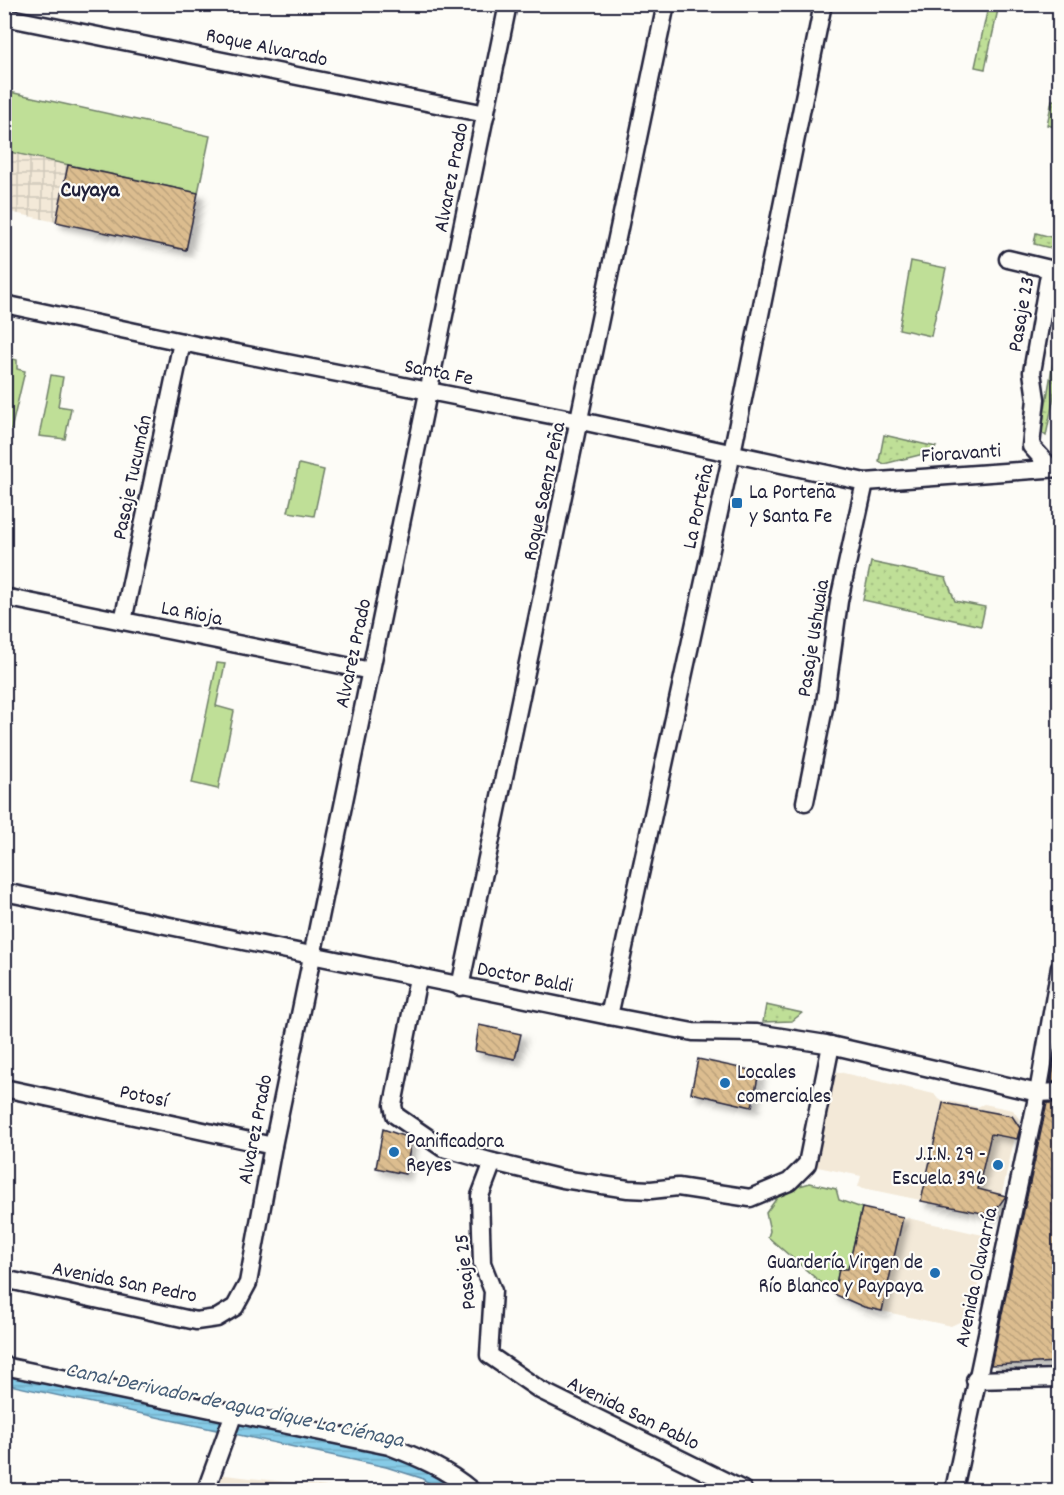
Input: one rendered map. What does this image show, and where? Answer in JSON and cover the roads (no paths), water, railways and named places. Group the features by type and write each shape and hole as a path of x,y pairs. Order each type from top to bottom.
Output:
{"street":[{"name":"Alvarez Prado","path":"235,1307 248,1283 273,1146 430,392 508,4"},
{"name":"Roque Saenz Peña","path":"460,987 581,421 666,4"},
{"name":"La Porteña","path":"609,1016 732,453 823,4"},
{"name":"Roque Alvarado","path":"4,16 486,114"},
{"name":"Pasaje 23","path":"1008,259 1050,269 1032,372 1036,399 1031,446 1055,468"},
{"name":"Santa Fe","path":"4,304 182,342 581,421 866,482"},
{"name":"Pasaje Tucumán","path":"123,621 182,342"},
{"name":"Fioravanti","path":"866,482 1055,468"},
{"name":"Pasaje Ushuaia","path":"805,802 825,703 839,601 866,482"},
{"name":"La Rioja","path":"4,597 371,671"},
{"name":"Doctor Baldi","path":"4,892 460,987 693,1032 756,1033 831,1045 1038,1093 1059,1092"},
{"name":"Avenida Olavarría","path":"954,1491 975,1380 1038,1093 1059,967"},
{"path":"418,978 393,1105 395,1115 443,1148 563,1179 628,1189 651,1190 678,1187 750,1198 789,1182 807,1164 831,1045"},
{"name":"Potosí","path":"4,1088 273,1146"},
{"name":"Pasaje 25","path":"493,1162 480,1196 482,1263 493,1291 489,1355 506,1369"},
{"name":"Avenida San Pedro","path":"4,1279 196,1321 218,1318 235,1307"},
{"path":"4,1366 389,1446 428,1461 453,1475 471,1491"},
{"name":"Avenida San Pablo","path":"506,1369 540,1390 743,1491"},
{"path":"975,1380 1059,1378"},
{"path":"206,1491 234,1414"}],"water":[{"path":"4,1369 390,1452 465,1490 440,1490 421,1478 386,1467 5,1384"}],"place":[{"name":"La Porteña y Santa Fe","path":"737,503"},
{"name":"Locales comerciales","path":"725,1083"},
{"name":"Panificadora Reyes","path":"394,1152"},
{"name":"J.I.N. 29 - Escuela 396","path":"998,1165"},
{"name":"Guardería Virgen de Río Blanco y Paypaya","path":"935,1273"}],"district":[{"name":"Cuyaya","path":"90,188"}],"water label":[{"name":"Canal Derivador de agua dique La Ciénaga","path":"235,1403"}]}
